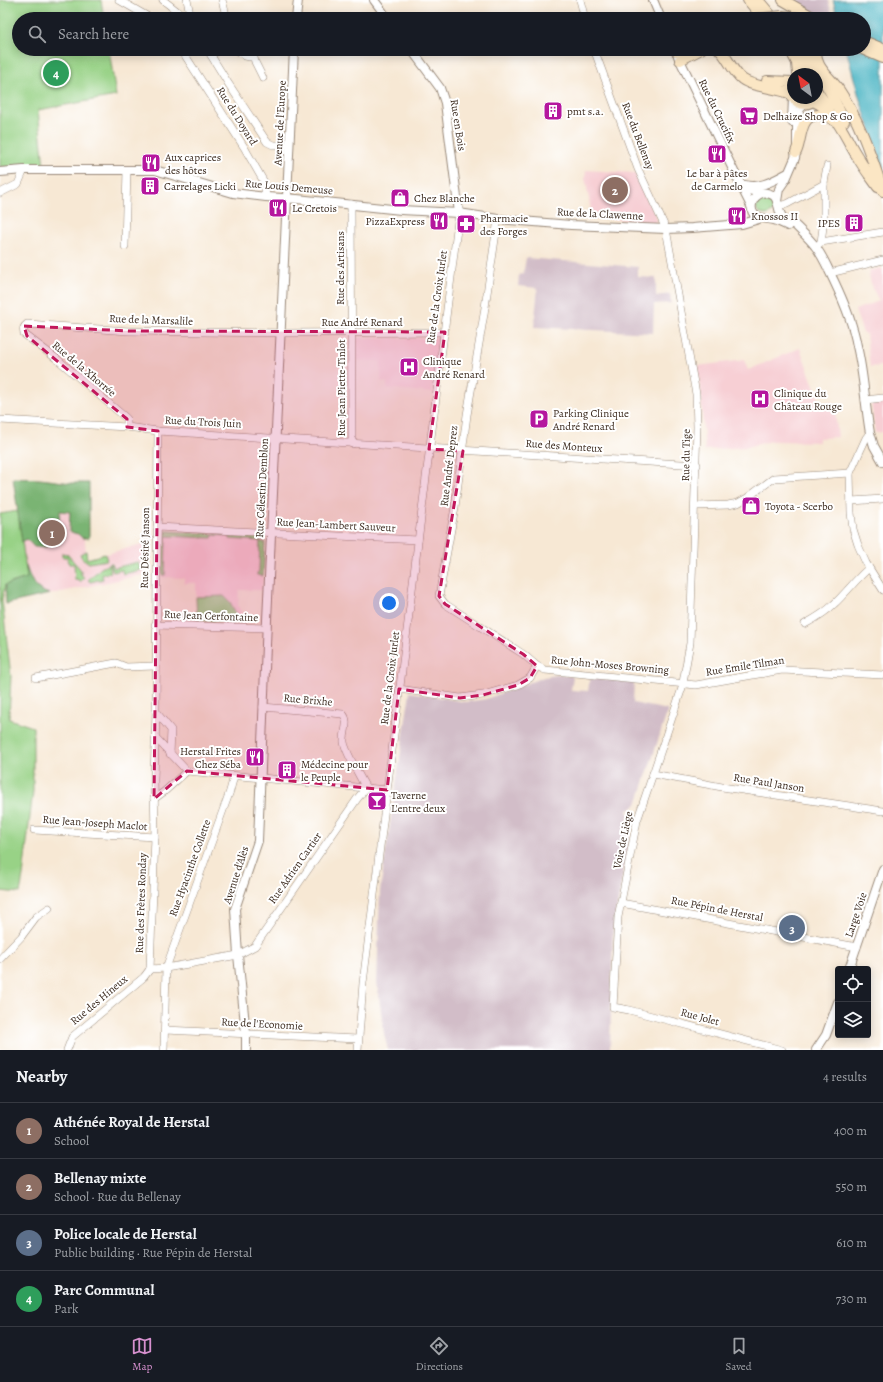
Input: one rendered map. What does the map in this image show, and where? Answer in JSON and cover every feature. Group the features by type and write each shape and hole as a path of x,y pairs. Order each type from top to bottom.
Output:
{"main road":[{"path":"748,0 758,12"},
{"path":"758,0 768,12"},
{"path":"783,0 804,12"},
{"path":"871,44 883,49"},
{"path":"871,53 883,58"},
{"path":"725,56 731,68 747,82 787,93"},
{"path":"794,56 797,68"},
{"path":"801,56 805,68"},
{"path":"805,56 828,89 856,155 883,195"},
{"path":"816,56 818,64 839,90 858,122 883,191"},
{"path":"736,73 755,80 787,83"},
{"path":"823,100 832,107 883,191"},
{"path":"796,152 799,148 802,128 809,118 817,115 826,116 841,122"}],"street":[{"path":"119,0 140,12"},
{"path":"163,0 179,12"},
{"path":"187,0 188,12"},
{"path":"222,0 225,12"},
{"path":"297,12 298,0"},
{"path":"374,0 383,12"},
{"path":"580,0 583,12"},
{"path":"653,0 659,12"},
{"name":"Rue du Doyard","path":"186,56 244,147 264,182 266,197"},
{"path":"212,56 267,142 273,145 289,145"},
{"path":"255,56 263,78"},
{"name":"Avenue de l'Europe","path":"288,199 294,56"},
{"name":"Rue en Bois","path":"416,56 440,88 445,103 458,213"},
{"name":"Rue du Bellenay","path":"597,56 638,169 666,229"},
{"name":"Rue du Crucifix","path":"680,56 751,207"},
{"path":"793,104 792,120 796,134"},
{"path":"768,219 775,214 778,205 779,189 794,163 798,112 806,104"},
{"path":"818,244 824,220 824,184 828,166"},
{"path":"0,193 18,184 24,170"},
{"name":"Rue Louis Demeuse","path":"0,172 24,170 155,170 233,192 266,197 401,210 458,213"},
{"path":"125,246 127,170"},
{"path":"739,182 745,185 756,186 770,182 789,172"},
{"path":"740,224 747,217 754,198 772,188 789,172"},
{"path":"739,182 749,191 771,194 784,218 802,233"},
{"path":"778,205 787,204 824,184"},
{"name":"Rue Célestin Demblon","path":"260,778 280,333 288,199"},
{"name":"Rue des Artisans","path":"351,204 352,333"},
{"path":"751,207 754,214 759,219 768,219 781,222 802,233 818,244 854,332 859,353 870,434 874,446 883,462"},
{"name":"Rue de la Clawenne","path":"458,213 578,225 666,229 740,224 759,219"},
{"name":"Rue de la Croix Jurlet","path":"358,1050 363,983 442,342 444,340 445,332 458,213"},
{"name":"Rue André Deprez","path":"498,218 489,283 467,415 455,507 439,596 445,604 523,654 537,666"},
{"name":"Rue du Tige","path":"666,229 696,394 697,465 690,643 683,684"},
{"path":"818,244 883,232"},
{"path":"830,273 883,260"},
{"name":"Rue de la Marsalile","path":"23,328 27,324 129,331 280,333"},
{"name":"Rue de la Xhorrée","path":"23,328 24,334 57,359 126,418 127,428"},
{"name":"Rue André Renard","path":"280,333 445,332"},
{"name":"Rue Jean Piette-Tinlot","path":"352,333 352,444"},
{"path":"865,400 883,398"},
{"name":"Rue du Trois Juin","path":"0,420 429,449"},
{"name":"Rue Désiré Janson","path":"154,799 158,431"},
{"path":"870,434 866,438 850,473 851,513 853,529 858,545 869,568 883,590"},
{"name":"Rue des Monteux","path":"429,449 501,452 697,465"},
{"path":"696,506 728,505 738,503 774,478 850,473"},
{"path":"851,501 883,499"},
{"name":"Rue Jean-Lambert Sauveur","path":"157,528 271,532 418,540"},
{"path":"806,624 820,616 834,604 869,568"},
{"name":"Rue Jean Cerfontaine","path":"155,625 266,628"},
{"path":"36,678 116,663 126,667 156,666"},
{"path":"399,689 460,698 484,695 518,685 530,678 537,666"},
{"name":"Rue John-Moses Browning","path":"537,666 545,670 683,684"},
{"name":"Rue Emile Tilman","path":"683,684 707,684 773,671 788,670 883,675"},
{"name":"Voie de Liège","path":"613,1007 617,930 637,821 683,684"},
{"name":"Rue Brixhe","path":"263,707 343,714 346,723 344,743 366,788"},
{"path":"156,712 171,730 170,754"},
{"path":"155,737 187,771 387,790"},
{"path":"154,799 187,771"},
{"name":"Rue Paul Janson","path":"652,774 722,787 883,811"},
{"name":"Rue Hyacinthe Collette","path":"164,1050 166,968 230,791 234,776"},
{"name":"Avenue d'Alès","path":"246,1050 246,1034 235,909 258,841 260,778"},
{"name":"Rue Adrien Cartier","path":"238,956 255,946 352,805 366,788"},
{"name":"Rue des Frères Ronday","path":"150,969 155,837 154,799"},
{"name":"Rue Jean-Joseph Maclot","path":"34,830 155,837"},
{"name":"Large Voie","path":"850,966 883,870"},
{"name":"Rue Pépin de Herstal","path":"621,903 856,947"},
{"path":"0,959 21,937 36,917 49,908"},
{"path":"150,969 166,968 238,956"},
{"name":"Rue des Hineux","path":"67,1050 72,1037 144,977 150,969"},
{"name":"Rue Jolet","path":"613,1007 782,1050"},
{"path":"823,1050 826,1035 835,1010"},
{"name":"Rue de l'Economie","path":"165,1030 358,1039"},
{"path":"816,1050 826,1035"}],"highlighted area":[{"path":"24,326 129,331 445,332 429,449 463,451 439,596 445,604 523,654 537,666 530,678 518,685 483,695 460,698 399,689 387,790 187,771 154,799 158,431 127,427 127,419 27,336"}],"shaded area":[{"path":"793,0 828,0 831,12 813,12"},
{"path":"586,170 635,173 657,219 657,222 650,225 631,221 592,217 585,180"},
{"path":"526,258 638,267 638,277 656,278 656,296 670,294 671,303 654,304 653,333 534,327 538,288 518,286 519,274 523,275"},
{"path":"881,268 883,271 883,366 870,367 866,334 863,333 855,310 879,301 872,287 868,271"},
{"name":"Clinique André Renard","path":"356,338 439,338 433,393 387,388 387,382 381,382 381,361 356,360"},
{"name":"Clinique du Château Rouge","path":"800,348 820,402 834,402 838,437 819,438 819,442 772,441 746,447 705,450 697,366 744,360 748,370"},
{"path":"883,401 883,432 875,433 871,402"},
{"path":"13,478 89,483 83,524 87,559 151,542 151,573 6,604 5,585 27,578"},
{"path":"166,531 261,536 265,540 262,590 239,590 238,605 243,617 245,617 245,622 197,621 196,583 184,583 184,578 162,577 162,535"},
{"path":"557,675 573,676 571,690 588,691 590,678 634,681 633,703 668,710 637,804 628,810 629,816 627,824 629,825 630,834 613,930 610,1050 388,1050 384,1034 377,982 380,891 410,692 465,702 486,699 544,677"}],"green space":[{"path":"0,0 101,0 103,12 12,12 12,56 110,56 116,96 38,110 44,166 0,167"},
{"path":"761,197 769,197 774,202 772,213 769,215 761,215 756,210 756,202"},
{"path":"13,478 89,483 89,538 82,538 78,534 69,531 70,512 60,511 58,530 47,529 46,547 34,547 27,539 22,542"},
{"path":"18,511 27,578 5,585 2,600 11,676 9,719 33,727 33,791 20,893 0,891 0,514"},
{"path":"166,531 259,536 259,540 261,540 261,542 265,542 263,576 257,575 259,572 260,541 230,539 230,536 213,535 212,538 166,536 165,575 162,575 162,535"},
{"path":"86,551 87,559 105,554 107,560 89,563 82,558 80,554"},
{"path":"62,553 67,554 81,570 81,574 84,578 80,582 78,579 75,580 74,564 69,564 67,557 62,557"},
{"path":"138,562 140,568 145,567 145,569 123,574 122,570 113,572 110,563 112,563 114,568"},
{"path":"109,564 111,572 102,575 103,579 90,582 88,580 101,568"},
{"path":"26,566 34,584 40,590 50,594 6,604 5,585 27,578"},
{"path":"224,596 230,602 240,622 197,621 196,597"}],"water":[{"path":"833,0 883,0 883,168 859,97 848,56 871,56 871,12 836,12"}],"place":[{"name":"Parc Communal","path":"56,73"},
{"name":"pmt s.a.","path":"553,111"},
{"name":"Delhaize Shop & Go","path":"749,116"},
{"name":"Le bar à pâtes de Carmelo","path":"717,154"},
{"name":"Aux caprices des hôtes","path":"151,163"},
{"name":"Carrelages Licki","path":"150,186"},
{"name":"Bellenay mixte","path":"615,190"},
{"name":"Chez Blanche","path":"400,198"},
{"name":"Le Cretois","path":"278,208"},
{"name":"Knossos II","path":"737,216"},
{"name":"PizzaExpress","path":"439,221"},
{"name":"IPES","path":"854,223"},
{"name":"Pharmacie des Forges","path":"466,224"},
{"name":"Clinique André Renard","path":"409,367"},
{"name":"Clinique du Château Rouge","path":"760,399"},
{"name":"Parking Clinique André Renard","path":"539,419"},
{"name":"Toyota - Scerbo","path":"751,506"},
{"name":"Athénée Royal de Herstal","path":"52,533"},
{"name":"Herstal Frites Chez Séba","path":"255,757"},
{"name":"Médecine pour le Peuple","path":"287,770"},
{"name":"Taverne L'entre deux","path":"377,801"},
{"name":"Police locale de Herstal","path":"792,928"}]}
